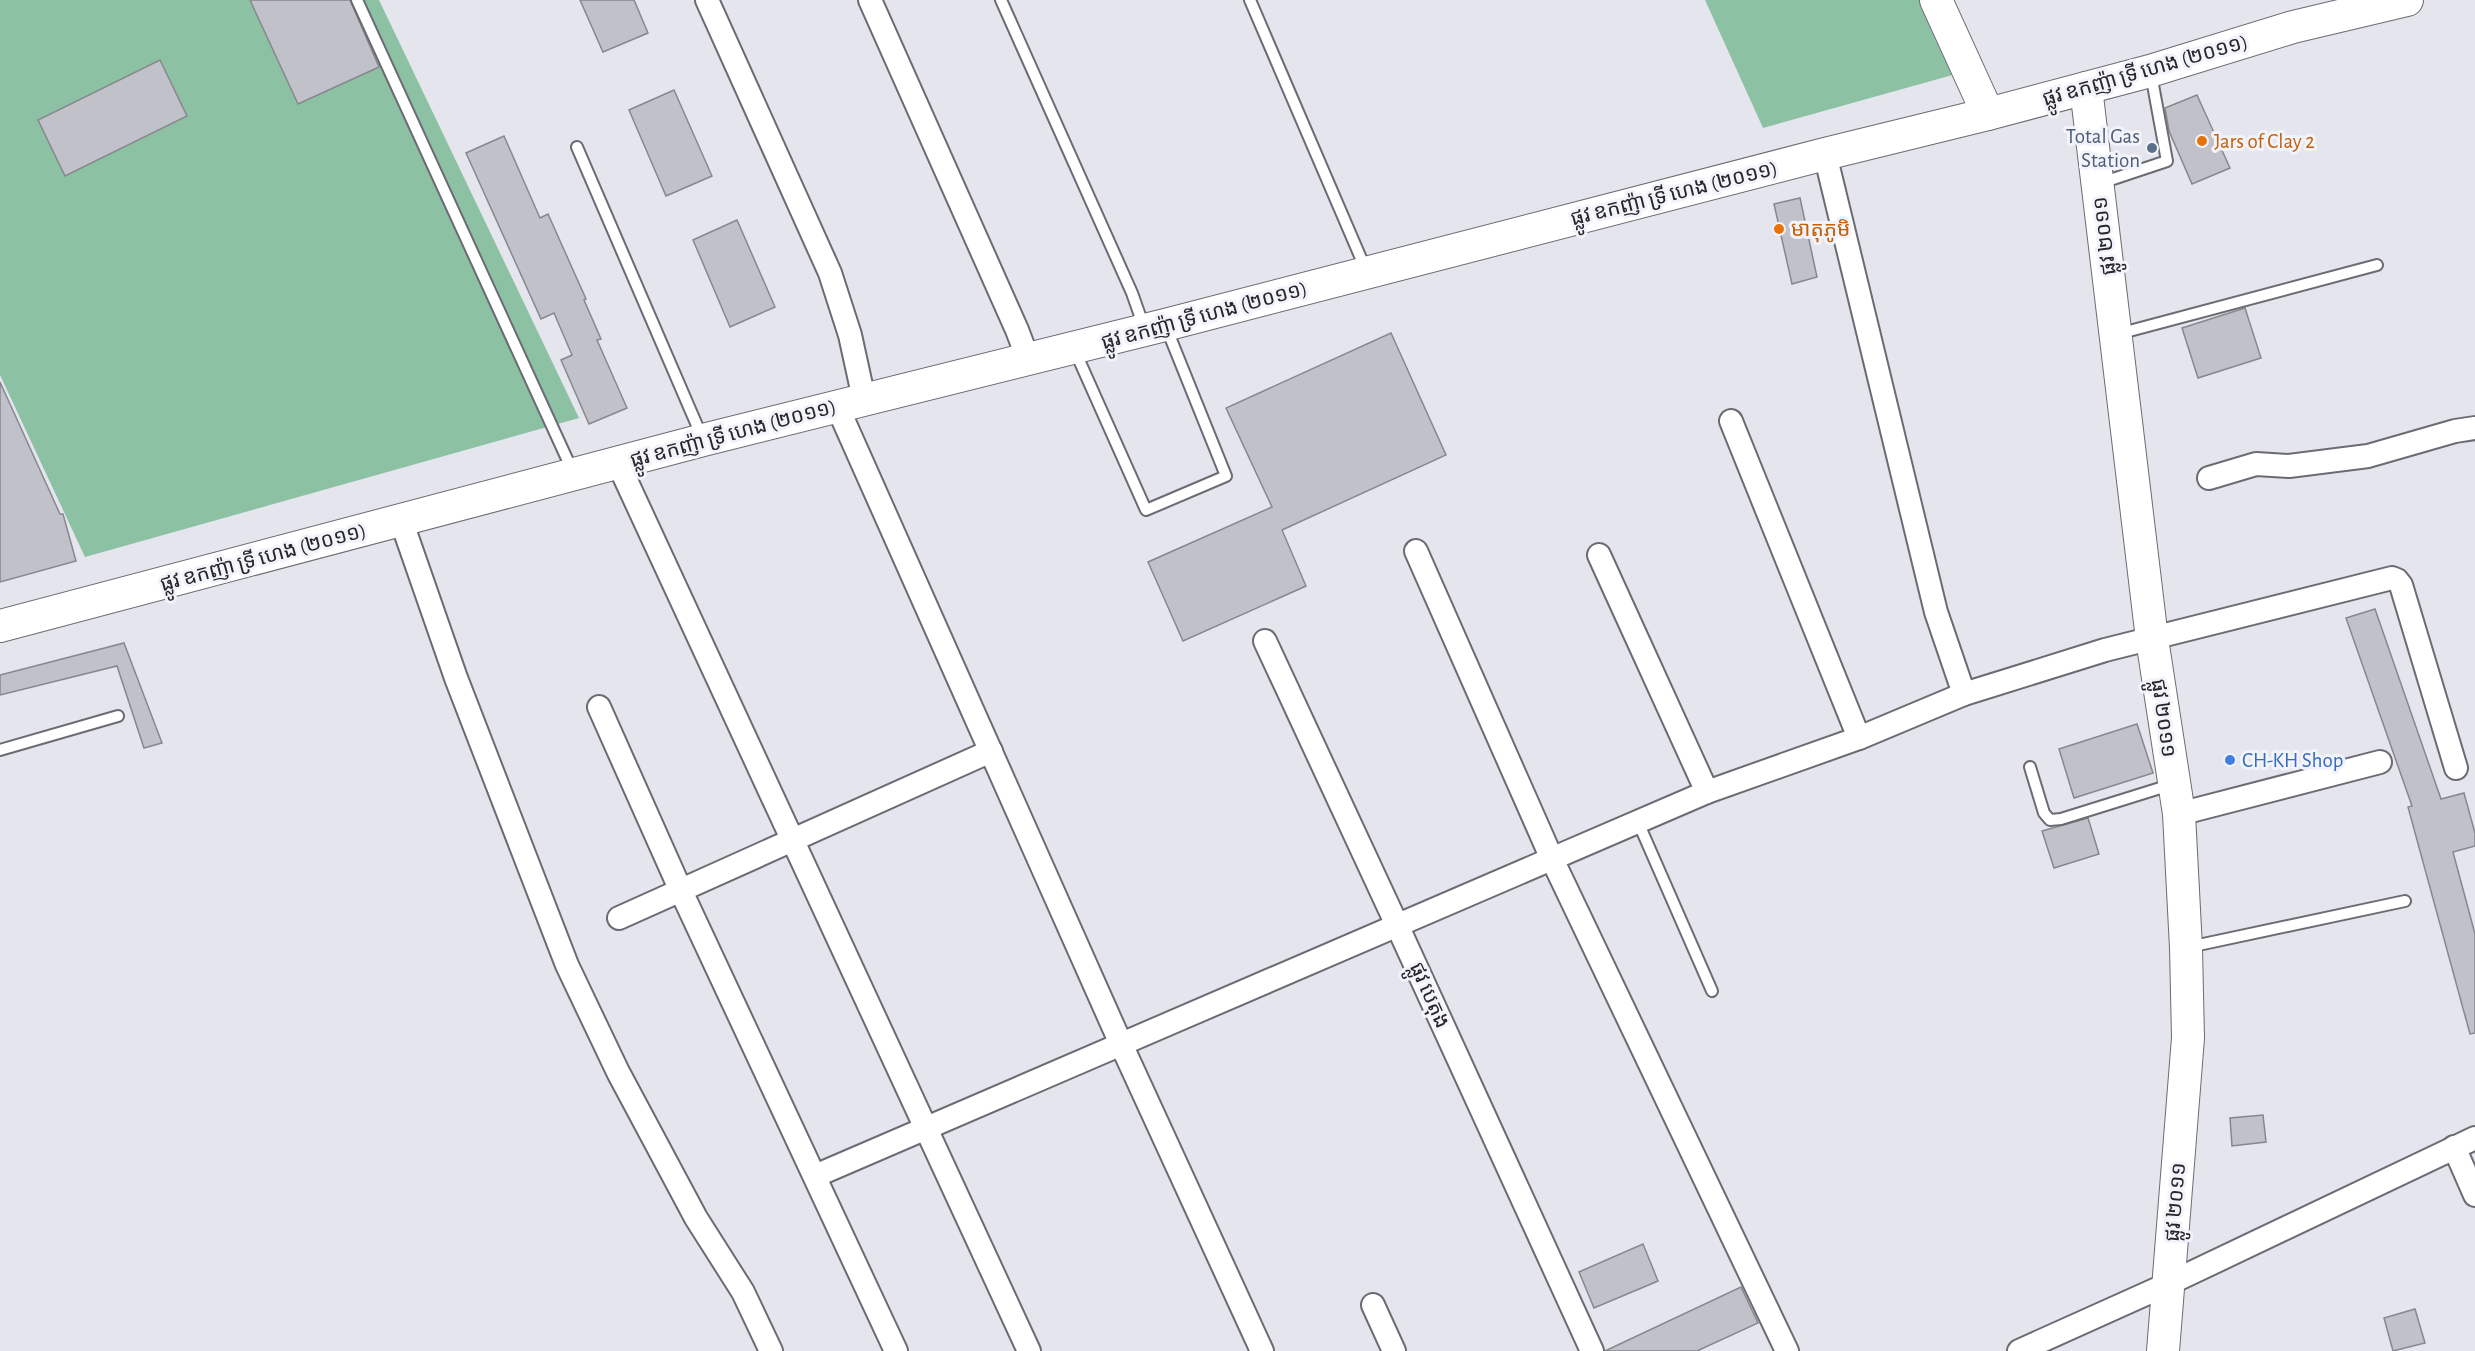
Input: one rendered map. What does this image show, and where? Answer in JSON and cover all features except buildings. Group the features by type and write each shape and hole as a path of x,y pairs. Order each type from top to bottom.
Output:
{"main road":[{"path":"1936,0 1988,114"},
{"name":"ផ្លូវ ឧកញ៉ា ទ្រី ហេង (២០១១)","path":"0,626 703,440 1155,328 1825,154 1988,114 2151,71 2293,27 2407,0"},
{"name":"ផ្លូវ ២០១១","path":"2086,88 2152,639 2179,814 2188,1038 2163,1351"}],"street":[{"path":"707,0 831,273 850,336 851,403 991,751 1121,1044 1262,1351"},
{"path":"870,0 1028,359"},
{"path":"1825,154 1936,612 1964,694"},
{"path":"1731,421 1859,738"},
{"path":"2209,478 2256,464 2289,466 2368,456 2455,431 2475,428"},
{"path":"618,463 1029,1351"},
{"path":"401,520 456,678 567,965 618,1072 696,1218 743,1292 771,1351"},
{"path":"1416,551 1552,859 1787,1351"},
{"path":"1599,555 1707,792"},
{"path":"815,1176 1707,792 1859,738 1964,694 2105,650 2395,579 2401,585 2456,768"},
{"name":"ផ្លូវ បេតុង","path":"1265,641 1592,1351"},
{"path":"599,707 681,891 896,1351"},
{"path":"618,918 991,751"},
{"path":"2179,814 2380,762"},
{"path":"2019,1351 2168,1284 2475,1138"},
{"path":"2454,1147 2475,1195"},
{"path":"1373,1305 1394,1351"}],"lane":[{"path":"357,0 574,475"},
{"path":"1001,0 1132,293 1181,365 1226,476 1146,510 1098,399 1073,348"},
{"path":"1250,0 1367,272"},
{"path":"2097,184 2167,161 2151,71"},
{"path":"577,147 703,440"},
{"path":"2115,335 2377,265"},
{"path":"0,750 118,716"},
{"path":"2030,767 2044,813 2050,820 2061,819 2173,784"},
{"path":"1638,822 1712,991"},
{"path":"2186,948 2405,901"}],"green space":[{"path":"0,0 379,0 579,418 85,557 0,375"},
{"path":"1705,0 1922,0 1956,74 1763,128"}],"place":[{"name":"Jars of Clay 2","path":"2202,141"},
{"name":"Total Gas Station","path":"2152,148"},
{"name":"មាតុភូមិ","path":"1779,229"},
{"name":"CH-KH Shop","path":"2230,760"}]}
